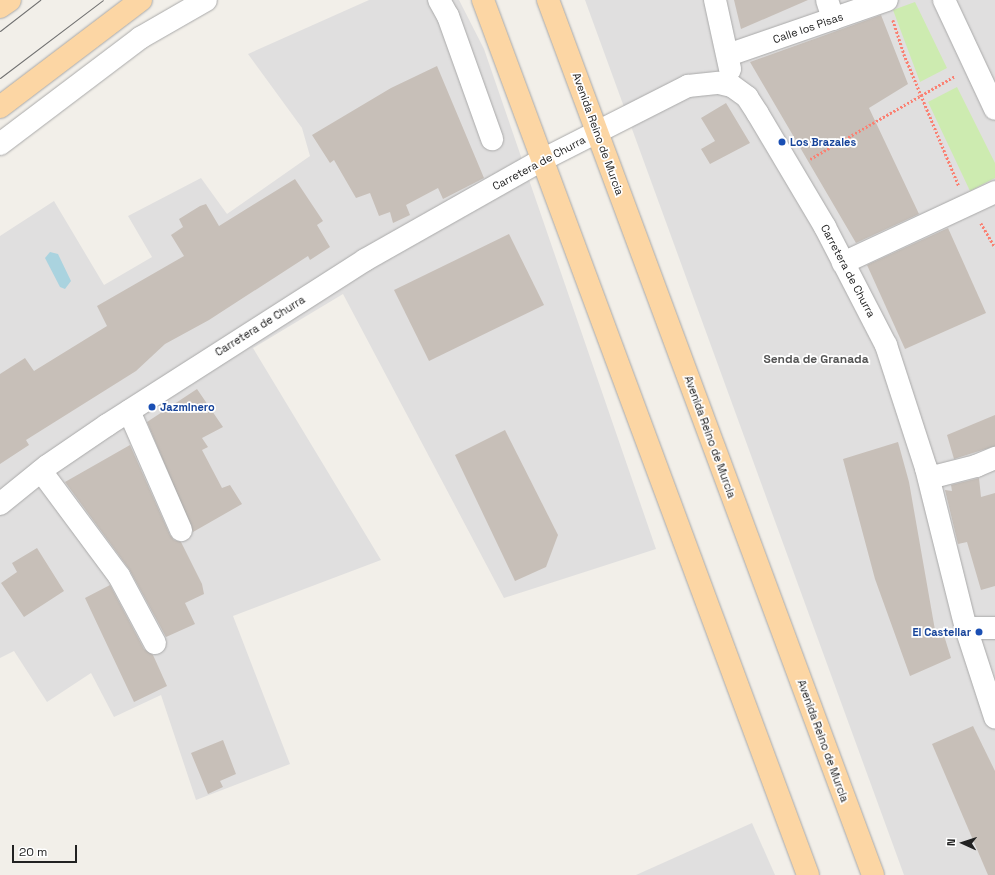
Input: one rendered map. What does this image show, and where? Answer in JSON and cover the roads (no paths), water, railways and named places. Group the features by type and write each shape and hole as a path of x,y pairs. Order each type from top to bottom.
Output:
{"main road":[{"path":"0,7 10,0"},
{"path":"0,107 141,0"},
{"path":"483,0 808,875"},
{"name":"Avenida Reino de Murcia","path":"548,0 873,875"}],"street":[{"path":"0,144 140,38 206,0"},
{"path":"439,0 448,16 492,139"},
{"path":"715,0 728,55 732,86"},
{"name":"Calle los Pisas","path":"728,55 830,9 887,0"},
{"path":"944,0 995,109"},
{"name":"Carretera de Churra","path":"0,504 41,471 129,411 365,260 542,160 688,86 719,83 732,86 746,97 792,169 886,345 929,478 966,628 995,717"},
{"path":"843,263 995,192"},
{"path":"129,411 181,530"},
{"path":"929,478 976,466 995,458"},
{"path":"41,471 119,576 155,644"},
{"path":"966,628 995,628"}],"water":[{"path":"50,252 58,254 71,281 65,289 60,287 45,258"}],"tram line":[{"path":"0,31 40,0"},
{"path":"0,78 103,0"}],"place":[{"name":"Los Brazales","path":"782,142"},
{"name":"Jazminero","path":"152,407"},
{"name":"El Castellar","path":"979,632"}],"district":[{"name":"Senda de Granada","path":"816,360"}]}
